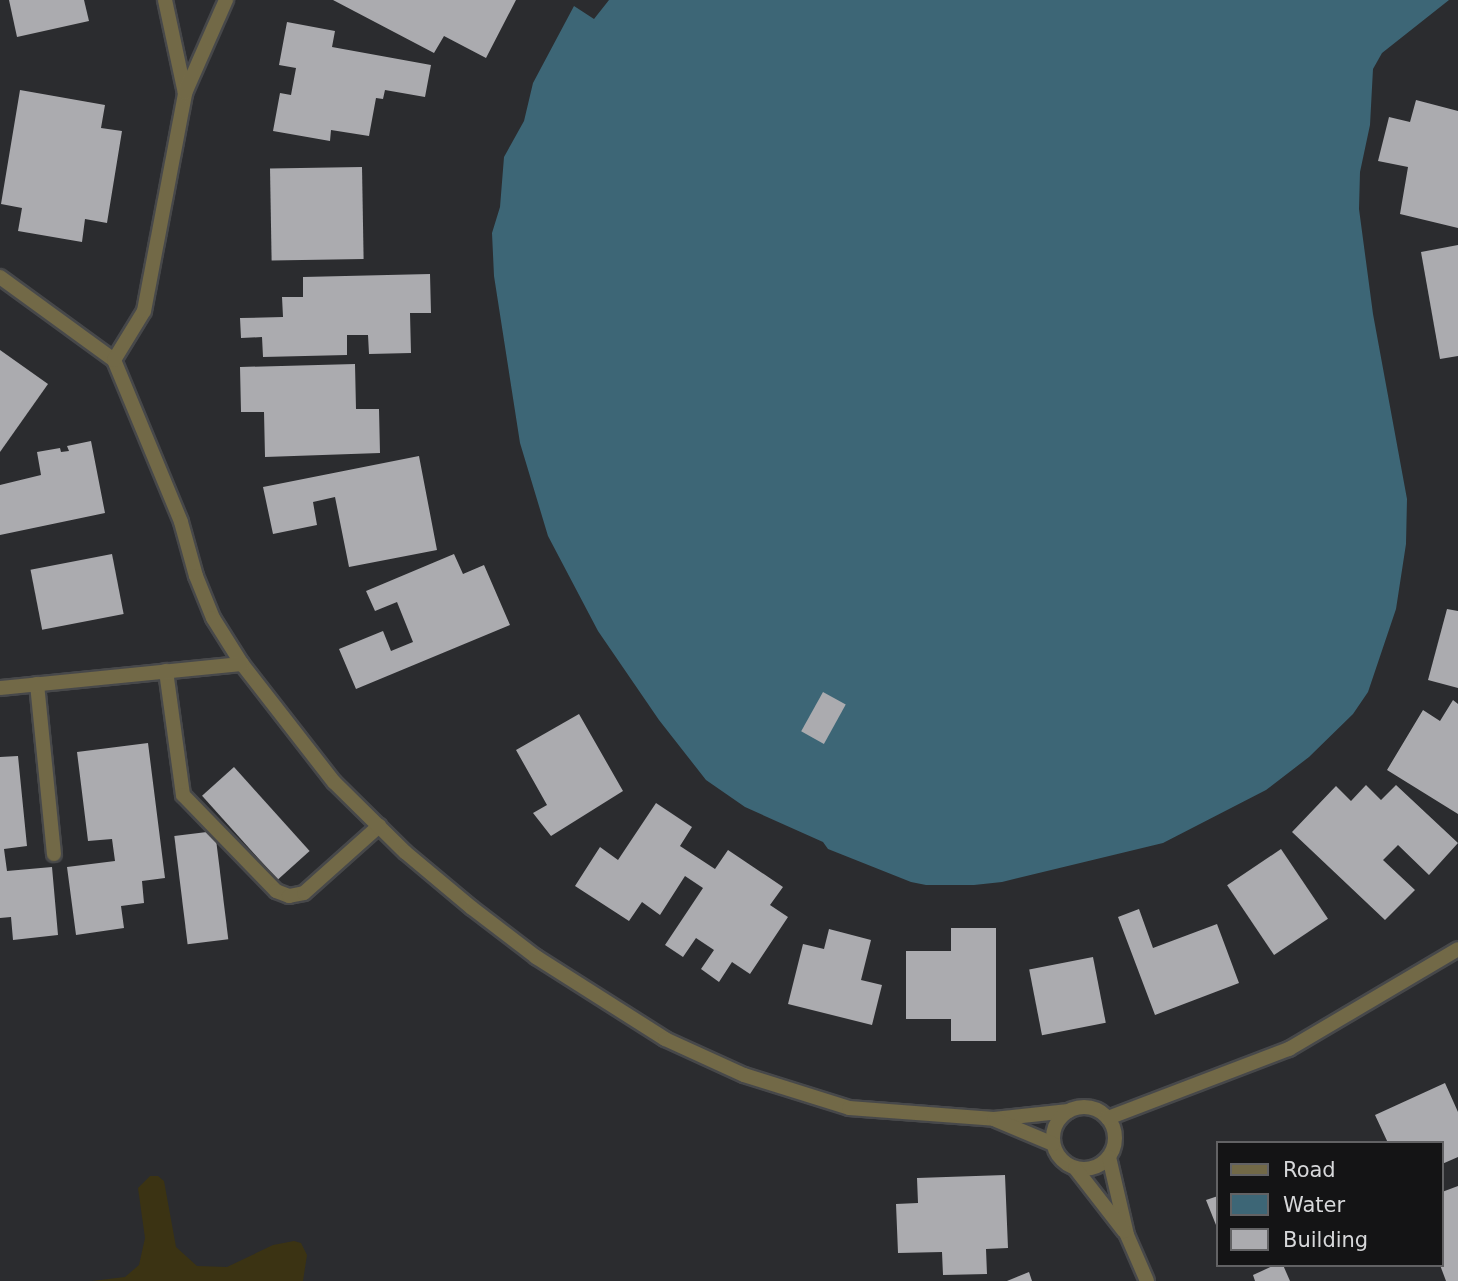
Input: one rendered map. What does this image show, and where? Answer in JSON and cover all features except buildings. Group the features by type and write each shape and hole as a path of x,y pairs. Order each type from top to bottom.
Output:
{"street":[{"path":"165,0 185,93"},
{"path":"114,360 144,311 185,93 226,0"},
{"path":"0,277 114,360 181,522 196,576 213,618 242,664 334,782 452,892 536,957 666,1039 744,1075 849,1108 994,1119 1090,1107 1108,1118 1116,1137 1110,1157 1127,1235 1147,1281"},
{"path":"0,688 242,664"},
{"path":"166,671 183,795 276,891 289,896 304,893 379,826"},
{"path":"37,684 54,854"},
{"path":"1108,1118 1289,1049 1458,949"},
{"path":"1069,1111 1055,1125 1053,1144 1061,1159 1075,1168 1127,1235"},
{"path":"994,1119 1053,1144"},
{"path":"1075,1168 1094,1167 1110,1157"}],"sand":[{"path":"150,1176 158,1176 164,1181 176,1247 197,1266 227,1267 273,1245 294,1241 301,1243 307,1255 303,1281 92,1281 125,1277 139,1265 145,1238 138,1188"}],"water":[{"path":"609,0 1449,0 1382,53 1373,69 1370,125 1360,172 1359,209 1373,314 1407,499 1406,544 1396,609 1368,692 1353,714 1309,757 1266,790 1163,843 1002,882 974,885 926,885 911,882 828,849 823,842 745,807 706,780 659,720 598,631 548,536 520,443 494,276 492,233 500,207 504,157 524,121 533,83 574,6 594,19"}]}
